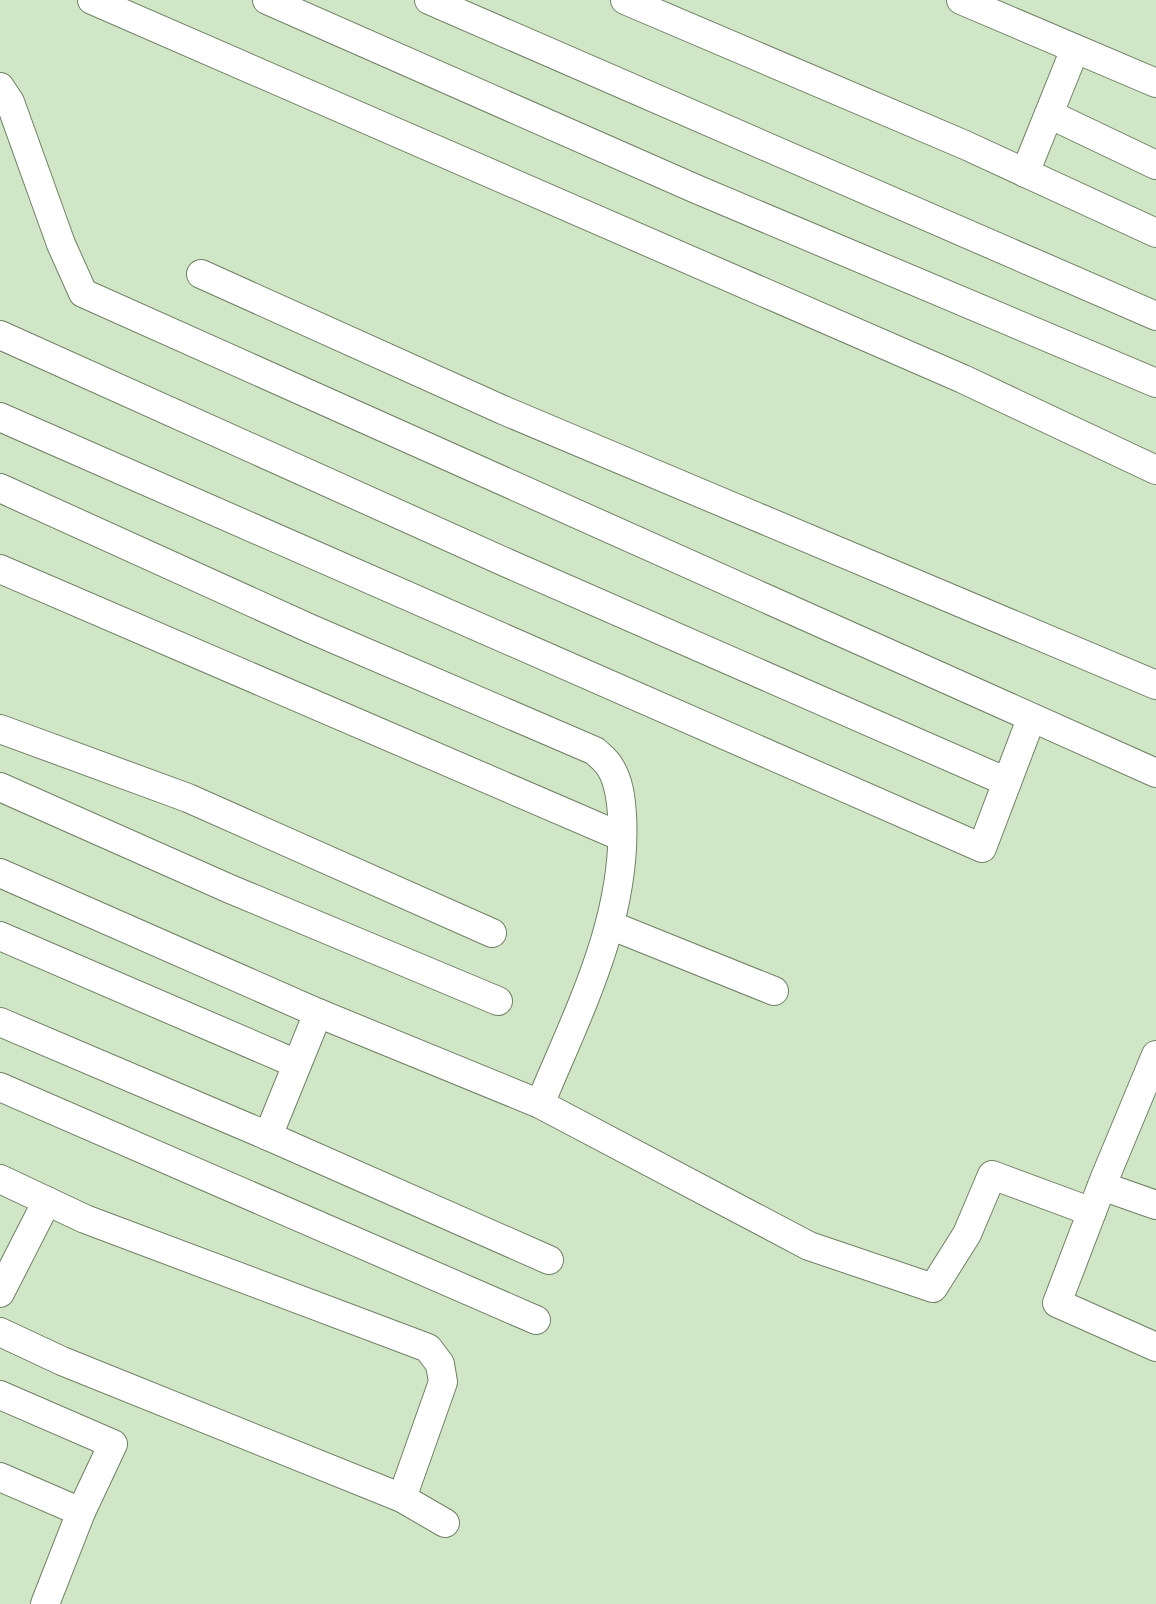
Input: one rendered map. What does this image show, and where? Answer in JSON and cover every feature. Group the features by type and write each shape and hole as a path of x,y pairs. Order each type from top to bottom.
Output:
{"street":[{"path":"92,0 963,380 1156,470"},
{"path":"266,0 696,189 1156,383"},
{"path":"428,0 1156,316"},
{"path":"625,0 965,145 1156,234"},
{"path":"961,0 1156,84"},
{"path":"1025,173 1075,49"},
{"path":"0,87 10,102 61,244 83,293 1031,719 1156,773"},
{"path":"1049,114 1156,166"},
{"path":"201,274 503,410 1156,685"},
{"path":"0,335 507,563 1007,782"},
{"path":"0,417 982,848 1031,719"},
{"path":"0,488 311,629 595,751 610,767 620,793 622,837 610,925 598,964 540,1104"},
{"path":"0,569 622,837"},
{"path":"0,729 188,798 492,933"},
{"path":"0,787 230,889 498,1001"},
{"path":"0,873 318,1013 540,1104 809,1246 933,1288 967,1234 992,1175 1092,1212"},
{"path":"610,925 774,991"},
{"path":"0,936 297,1064"},
{"path":"268,1136 318,1013"},
{"path":"0,1022 268,1136 549,1260"},
{"path":"1156,1055 1102,1186 1057,1303 1156,1348"},
{"path":"0,1087 536,1320"},
{"path":"0,1179 85,1219 428,1348 440,1364 443,1382 402,1498"},
{"path":"1102,1186 1156,1205"},
{"path":"0,1293 11,1247 47,1201"},
{"path":"0,1332 62,1361 402,1498 445,1523"},
{"path":"0,1395 113,1444 81,1512 45,1604"},
{"path":"0,1477 81,1512"}]}
